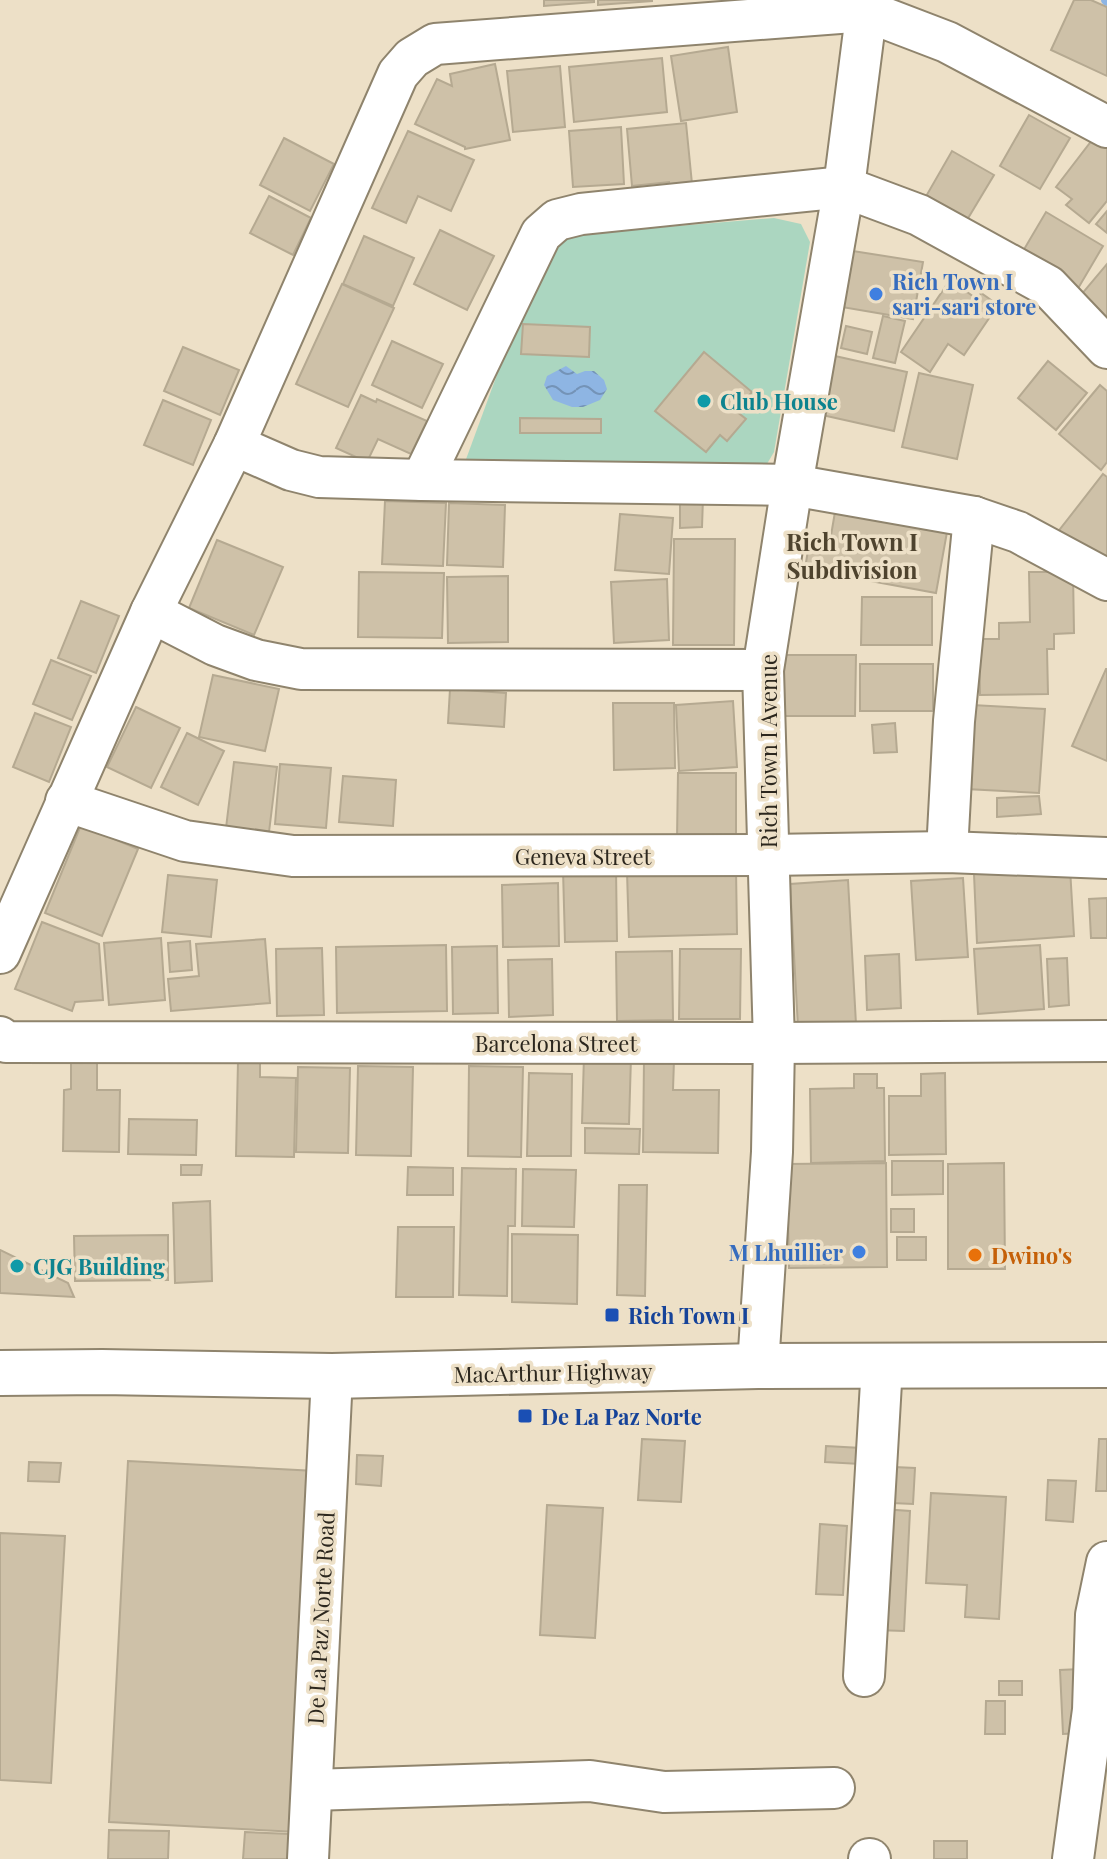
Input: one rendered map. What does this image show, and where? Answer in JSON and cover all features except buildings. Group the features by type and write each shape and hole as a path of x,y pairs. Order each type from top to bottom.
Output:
{"highway":[{"name":"MacArthur Highway","path":"0,1373 332,1376 758,1366 1107,1365"}],"street":[{"path":"0,953 151,612 234,445 398,74 412,58 435,44 867,6 947,42 1107,127"},
{"name":"Rich Town I Avenue","path":"758,1366 772,1152 774,1043 763,670 844,187 867,6"},
{"path":"422,480 541,234 557,220 581,214 844,187 919,215 1048,286 1107,348"},
{"path":"234,445 291,470 319,477 792,485 974,517 1018,532 1107,580"},
{"path":"947,852 954,721 974,517"},
{"path":"151,612 215,645 256,660 301,669 763,670"},
{"name":"Geneva Street","path":"66,801 185,841 293,856 947,852 1107,858"},
{"name":"Barcelona Street","path":"3,1040 1107,1041"},
{"path":"864,1676 882,1365"},
{"name":"De La Paz Norte Road","path":"308,1859 332,1376"},
{"path":"1073,1859 1093,1710 1096,1615 1107,1562"},
{"path":"312,1790 590,1781 664,1792 834,1788"}],"green space":[{"path":"774,218 801,224 810,242 774,452 764,469 465,462 535,271 548,247 569,235"}],"water":[{"path":"566,366 577,374 594,371 604,380 607,389 600,400 583,407 572,407 553,400 544,385 547,376"}],"place":[{"name":"Rich Town I sari-sari store","path":"876,294"},
{"name":"Club House","path":"704,401"},
{"name":"M Lhuillier","path":"859,1252"},
{"name":"Dwino's","path":"975,1255"},
{"name":"CJG Building","path":"17,1266"},
{"name":"Rich Town I","path":"612,1315"},
{"name":"De La Paz Norte","path":"525,1416"}],"district":[{"name":"Rich Town I Subdivision","path":"852,555"}]}
